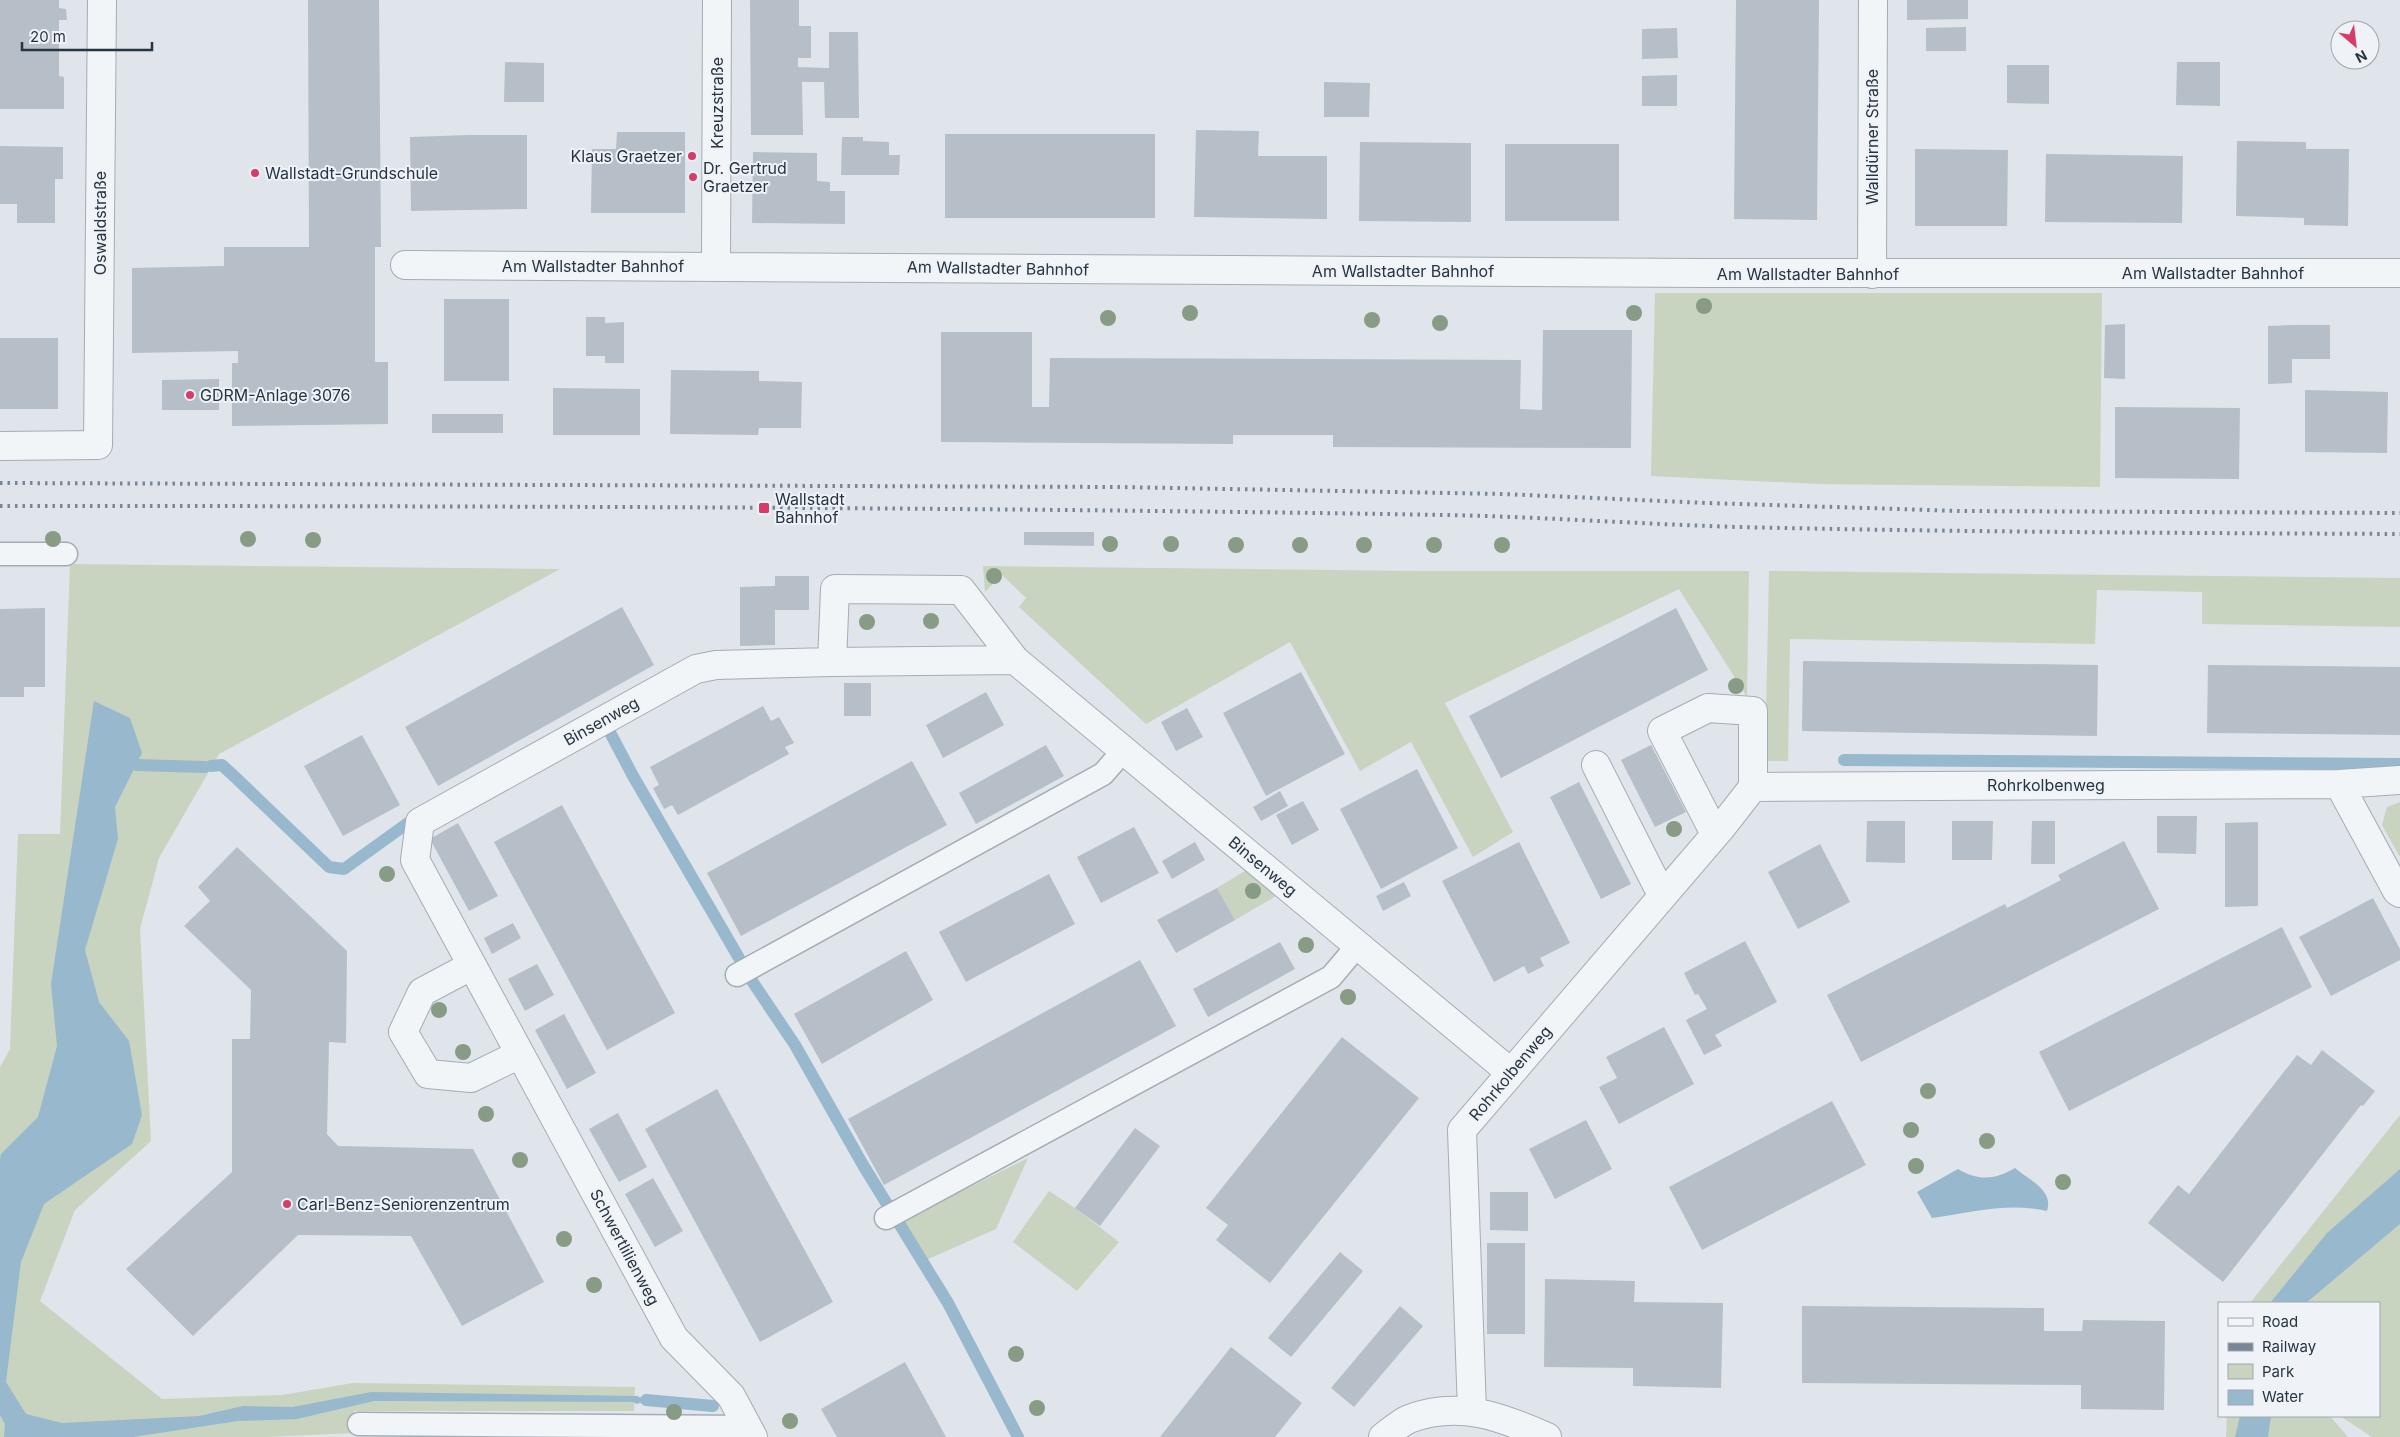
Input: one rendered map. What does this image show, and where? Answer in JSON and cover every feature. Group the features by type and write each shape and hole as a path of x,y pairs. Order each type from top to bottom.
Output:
{"street":[{"name":"Oswaldstraße","path":"0,446 98,445 102,0"},
{"name":"Kreuzstraße","path":"716,266 717,0"},
{"name":"Walldürner Straße","path":"1872,274 1873,0"},
{"name":"Am Wallstadter Bahnhof","path":"406,265 1872,274 2400,273"},
{"name":"Binsenweg","path":"832,662 835,589 961,590 1015,660 1510,1072"},
{"name":"Binsenweg","path":"415,860 420,822 696,669 716,665 1015,660"},
{"path":"1715,834 1662,731 1708,708 1753,711 1753,787"},
{"path":"1596,765 1662,895"},
{"name":"Rohrkolbenweg","path":"1472,1410 1462,1130 1753,787 2340,784 2400,780"},
{"path":"2340,784 2381,862 2400,893"},
{"name":"Schwertlilienweg","path":"415,860 674,1338 730,1396 750,1432"},
{"path":"471,966 422,992 403,1032 428,1074 471,1078 520,1054"},
{"path":"1383,1437 1408,1420 1440,1412 1472,1410 1508,1420 1548,1437"}],"lane":[{"path":"0,554 66,554"},
{"path":"737,974 1103,774 1124,750"},
{"path":"886,1218 1331,977 1358,945"},
{"name":"Schwertlilienweg","path":"359,1424 750,1432"}],"green space":[{"path":"1655,293 2102,293 2100,487 1817,484 1651,476"},
{"path":"70,564 560,569 219,754 159,858 140,929 151,1141 75,1210 40,1301 162,1399 282,1395 353,1383 635,1387 634,1411 354,1411 354,1433 267,1437 0,1437 0,1067 10,1049 18,834 60,834"},
{"path":"983,566 1415,571 1749,571 1747,697 1679,589 1445,703 1513,832 1473,857 1411,742 1360,771 1290,642 1146,724 1019,607 1026,598 1002,575 985,592"},
{"path":"1769,571 2400,578 2400,627 2202,624 2202,592 2097,590 2095,644 1790,639 1788,761 1765,761"},
{"path":"2400,802 2400,857 2382,825 2387,807"},
{"path":"1250,868 1283,892 1235,920 1217,888"},
{"path":"2400,1115 2400,1437 2372,1437 2342,1417 2380,1417 2380,1302 2251,1302"},
{"path":"1028,1158 996,1229 926,1260 903,1220"},
{"path":"1049,1191 1075,1208 1119,1242 1077,1291 1013,1242"},
{"path":"2227,1417 2331,1417 2348,1437 2226,1437"}],"water":[{"path":"94,701 130,718 142,753 115,807 118,839 85,950 99,1002 129,1041 142,1115 132,1144 44,1204 21,1262 6,1382 26,1414 62,1423 199,1416 243,1406 293,1407 371,1392 637,1396 646,1400 637,1404 633,1402 374,1401 297,1419 238,1421 133,1437 4,1437 5,1424 0,1415 0,1159 1,1154 38,1117 57,1046 51,984"},
{"path":"2015,1168 2044,1191 2047,1197 2047,1211 2004,1208 1932,1218 1917,1192 1958,1169 1973,1176 1993,1177"},
{"path":"2400,1169 2400,1224 2307,1302 2271,1302 2327,1233"},
{"path":"2240,1417 2271,1417 2268,1437 2235,1437"}],"building":[{"path":"0,0 59,0 59,8 66,9 67,20 59,20 59,76 64,77 64,109 0,109"},
{"path":"308,0 379,0 381,247 375,247 375,362 388,362 388,424 232,426 232,363 238,363 238,351 132,353 132,268 224,266 224,247 309,247"},
{"path":"750,0 799,0 799,26 811,26 811,58 798,58 798,67 829,68 829,32 858,32 859,118 825,118 824,82 802,82 803,135 751,135"},
{"path":"1736,0 1819,0 1817,220 1734,219"},
{"path":"1907,0 1968,0 1968,19 1907,20"},
{"path":"1966,27 1966,51 1926,51 1926,28"},
{"path":"1677,28 1678,58 1642,59 1642,29"},
{"path":"505,62 544,63 544,102 504,102"},
{"path":"2177,62 2220,62 2220,106 2176,105"},
{"path":"2007,65 2049,65 2049,104 2007,103"},
{"path":"1677,75 1677,106 1642,106 1642,76"},
{"path":"1324,82 1370,83 1369,117 1324,117"},
{"path":"1196,130 1259,131 1258,156 1327,156 1327,219 1194,217"},
{"path":"617,132 685,132 685,213 591,213 592,149 616,149"},
{"path":"945,134 1155,134 1155,218 945,218"},
{"path":"527,135 527,209 411,211 410,137"},
{"path":"842,137 863,137 863,141 889,142 889,155 900,155 899,175 841,175"},
{"path":"2237,141 2306,142 2306,149 2349,149 2348,226 2304,225 2304,218 2236,216"},
{"path":"1360,142 1471,143 1471,222 1359,221"},
{"path":"1505,144 1619,144 1619,221 1505,221"},
{"path":"0,146 63,147 63,179 55,179 55,223 17,223 17,204 0,204"},
{"path":"1915,149 2008,150 2007,226 1915,226"},
{"path":"753,152 817,153 817,181 830,182 830,191 845,191 845,224 752,223"},
{"path":"2046,154 2183,156 2182,223 2045,222"},
{"path":"444,299 509,299 509,381 444,381"},
{"path":"586,317 605,317 605,323 624,322 624,363 605,363 605,356 586,356"},
{"path":"2125,324 2125,379 2104,378 2105,325"},
{"path":"2330,325 2330,359 2292,359 2292,383 2268,384 2268,326"},
{"path":"1543,330 1632,330 1631,448 1333,447 1333,435 1233,435 1233,444 941,442 941,332 1032,332 1032,407 1049,407 1050,358 1521,360 1520,409 1542,410"},
{"path":"0,338 58,338 58,409 0,409"},
{"path":"671,370 759,371 759,381 802,382 801,428 759,428 758,435 670,434"},
{"name":"GDRM-Anlage 3076","path":"219,379 219,410 162,410 162,380"},
{"path":"553,388 640,389 640,435 553,435"},
{"path":"2305,390 2388,392 2387,453 2305,452"},
{"path":"2115,407 2240,408 2239,479 2115,478"},
{"path":"432,414 503,414 503,433 432,433"},
{"path":"1024,532 1094,532 1094,546 1024,545"},
{"path":"775,576 809,576 809,610 775,610 775,645 740,646 740,587 775,586"},
{"path":"622,607 654,665 438,786 405,727"},
{"path":"45,608 45,687 24,687 24,697 0,697 0,609"},
{"path":"1676,608 1708,670 1501,778 1469,716"},
{"path":"1803,661 2098,665 2097,736 1802,731"},
{"path":"2208,665 2400,667 2400,735 2207,733"},
{"path":"1301,672 1345,754 1266,796 1223,713"},
{"path":"844,683 871,683 871,716 844,716"},
{"path":"986,692 1004,725 943,758 926,725"},
{"path":"763,706 771,721 779,717 794,743 785,747 789,754 678,815 672,805 664,809 653,788 659,785 650,767"},
{"path":"1187,708 1203,737 1176,751 1161,722"},
{"path":"362,735 400,805 343,836 304,766"},
{"path":"1046,745 1064,776 976,824 959,793"},
{"path":"1651,745 1686,812 1655,827 1621,760"},
{"path":"912,761 947,825 741,936 707,873"},
{"path":"1417,769 1458,848 1381,889 1340,809"},
{"path":"1579,782 1631,884 1601,899 1550,797"},
{"path":"1280,791 1288,806 1261,821 1253,807"},
{"path":"1303,801 1319,830 1292,845 1276,815"},
{"path":"562,805 675,1013 607,1050 494,842"},
{"path":"2157,816 2197,816 2196,854 2157,853"},
{"path":"1867,821 1905,821 1905,863 1866,862"},
{"path":"1952,821 1993,821 1992,860 1952,860"},
{"path":"2032,821 2055,821 2055,864 2031,864"},
{"path":"2258,822 2258,906 2225,907 2225,823"},
{"path":"458,823 498,896 469,911 430,839"},
{"path":"1134,827 1159,873 1101,903 1077,857"},
{"path":"2124,841 2159,909 1861,1062 1827,995 2005,904 2007,908 2061,880 2058,875"},
{"path":"1195,842 1205,860 1172,879 1162,861"},
{"path":"1519,842 1570,943 1540,958 1544,966 1528,974 1524,966 1494,982 1442,881"},
{"path":"1820,844 1850,902 1798,929 1768,872"},
{"path":"237,847 347,951 346,1043 329,1042 327,1134 338,1146 473,1149 544,1282 462,1326 411,1236 298,1235 193,1336 126,1269 232,1172 232,1039 250,1039 251,990 184,926 210,901 198,887"},
{"path":"1049,874 1075,924 966,982 939,932"},
{"path":"1404,882 1411,896 1383,911 1376,896"},
{"path":"1217,888 1235,920 1176,953 1157,920"},
{"path":"2373,898 2400,949 2400,960 2331,996 2299,937"},
{"path":"513,923 521,938 492,954 484,938"},
{"path":"2282,927 2312,987 2069,1111 2039,1052"},
{"path":"1745,941 1777,1002 1715,1035 1722,1046 1704,1055 1686,1020 1707,1009 1698,994 1695,995 1684,973"},
{"path":"1280,942 1295,969 1208,1017 1193,989"},
{"path":"906,951 933,1000 822,1064 794,1014"},
{"path":"1140,960 1176,1026 884,1185 848,1119"},
{"path":"537,964 554,995 525,1011 508,979"},
{"path":"564,1014 596,1073 567,1089 535,1030"},
{"path":"1664,1027 1694,1084 1619,1124 1599,1087 1617,1078 1606,1057"},
{"path":"1342,1037 1419,1098 1270,1283 1216,1240 1228,1225 1206,1208"},
{"path":"2322,1050 2375,1091 2363,1106 2361,1105 2223,1282 2148,1223 2178,1185 2189,1194 2297,1055 2311,1065"},
{"path":"717,1089 833,1302 760,1342 645,1129"},
{"path":"1832,1101 1866,1165 1702,1250 1669,1187"},
{"path":"618,1113 647,1167 619,1182 589,1129"},
{"path":"1586,1120 1612,1169 1555,1199 1529,1149"},
{"path":"1135,1128 1160,1146 1100,1226 1075,1208"},
{"path":"653,1178 683,1231 655,1247 625,1194"},
{"path":"1490,1192 1528,1192 1528,1231 1490,1230"},
{"path":"1487,1243 1525,1243 1525,1334 1487,1334"},
{"path":"1340,1252 1363,1271 1291,1357 1268,1338"},
{"path":"1545,1279 1635,1281 1634,1302 1723,1303 1721,1388 1633,1386 1633,1368 1544,1367"},
{"path":"1400,1306 1423,1326 1354,1407 1331,1388"},
{"path":"1802,1306 2044,1308 2044,1331 2082,1331 2083,1320 2165,1321 2164,1410 2081,1409 2081,1385 1802,1383"},
{"path":"1231,1347 1302,1403 1275,1437 1160,1437"},
{"path":"905,1362 946,1437 837,1437 821,1409"}],"waterway":[{"path":"604,721 633,776 739,958"},
{"path":"1844,760 2400,764"},
{"path":"136,765 205,767"},
{"path":"211,766 222,765 329,867 344,869 419,815"},
{"path":"752,981 795,1045 863,1165 948,1303 1018,1437"},
{"path":"646,1400 713,1406"}],"railway":[{"path":"0,483 1119,487 1503,494 1961,511 2400,513"},
{"path":"0,506 362,506 1266,512 1483,516 1701,526 1820,529 2400,534"}],"place":[{"name":"Klaus Graetzer","path":"692,156"},
{"name":"Wallstadt-Grundschule","path":"255,173"},
{"name":"Dr. Gertrud Graetzer","path":"693,177"},
{"name":"GDRM-Anlage 3076","path":"190,395"},
{"name":"Wallstadt Bahnhof","path":"764,508"},
{"name":"Carl-Benz-Seniorenzentrum","path":"287,1204"}]}
